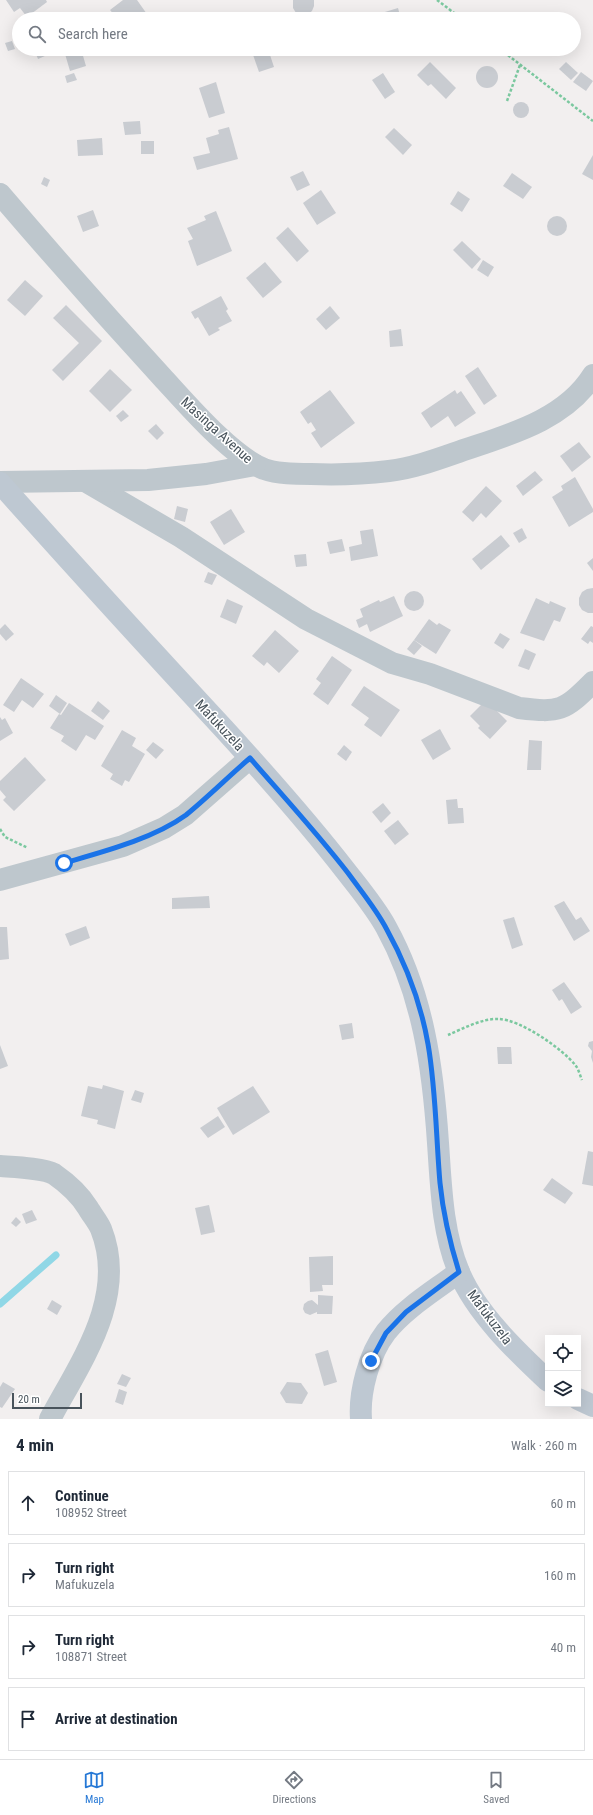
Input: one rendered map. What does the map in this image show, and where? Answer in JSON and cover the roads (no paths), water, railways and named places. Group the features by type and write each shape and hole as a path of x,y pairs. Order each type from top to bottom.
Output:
{"main road":[{"name":"Mafukuzela","path":"0,482 250,758 325,844 386,927 416,996 428,1044 435,1102 440,1184 451,1244 459,1272 476,1302 506,1339 545,1378"},
{"path":"361,1419 362,1389 371,1361 386,1333 406,1312 459,1272"},
{"path":"581,1400 593,1406"}],"street":[{"name":"Masinga Avenue","path":"0,194 119,330 200,418 233,448 255,465 266,470 288,474 335,475 390,471 432,461 517,432 539,422 563,406 588,384 593,375"},
{"path":"0,482 148,480 206,474 255,465"},
{"path":"85,481 181,537 306,619 392,663 430,674 519,708 533,710 562,708 574,700 593,682"},
{"path":"0,880 122,846 164,828 185,815 250,758"},
{"path":"0,1166 20,1167 53,1174 82,1198 101,1229 109,1263 109,1284 101,1321 50,1419"}],"waterway":[{"path":"0,1304 56,1255"}]}
